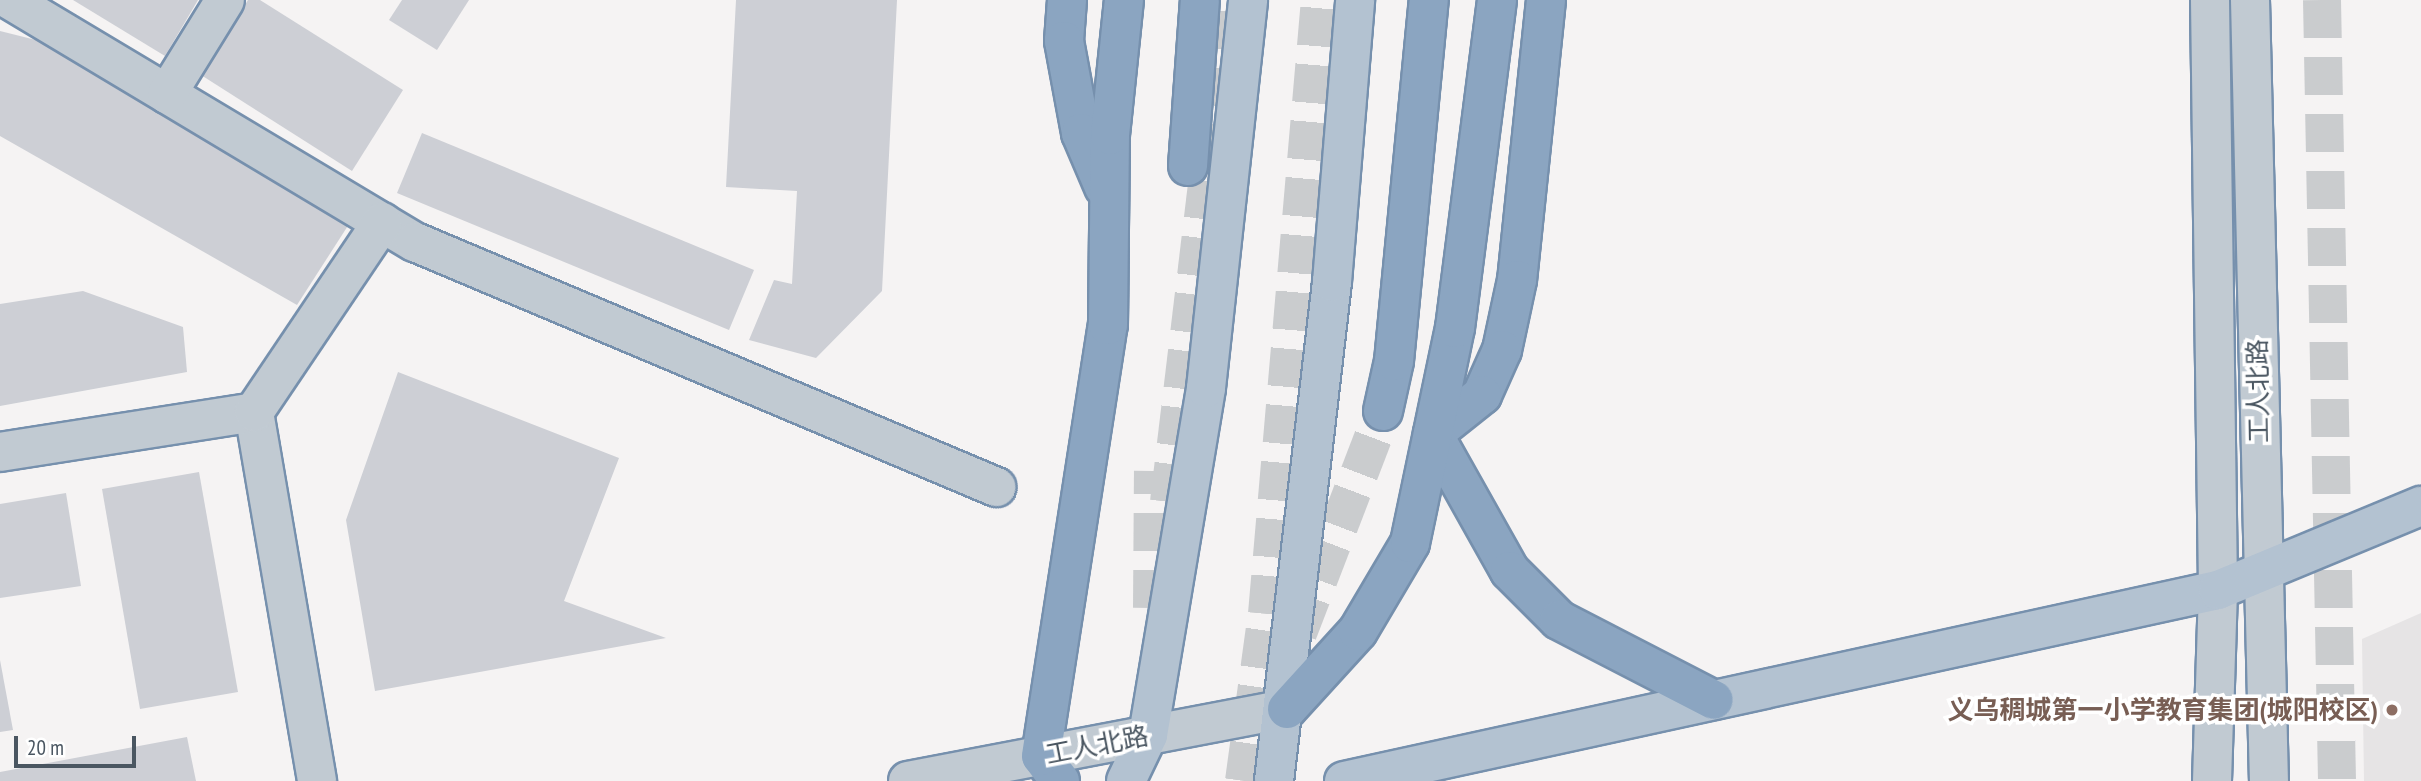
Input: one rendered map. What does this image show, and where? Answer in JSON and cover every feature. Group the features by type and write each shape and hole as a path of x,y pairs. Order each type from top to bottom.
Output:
{"highway":[{"path":"1067,0 1063,41 1081,133 1112,206"},
{"path":"1051,768 1108,325 1112,206 1110,135 1124,0"},
{"path":"1188,166 1200,0"},
{"path":"1383,411 1394,361 1429,0"},
{"path":"1287,709 1358,631 1410,543 1455,328 1497,0"},
{"path":"1433,435 1482,396 1502,350 1517,280 1546,0"},
{"path":"1433,435 1510,571 1559,620 1714,700"}],"main road":[{"path":"1126,781 1147,735 1206,388 1248,0"},
{"path":"1275,781 1287,709 1355,0"},
{"path":"1344,781 2218,590 2262,576 2421,506"}],"street":[{"path":"10,0 415,242 996,487"},
{"path":"167,94 225,0"},
{"path":"2210,0 2218,590 2212,781"},
{"name":"工人北路","path":"2250,0 2269,781"},
{"path":"317,781 254,412 382,222"},
{"path":"0,452 254,412"},
{"name":"工人北路","path":"908,781 1051,768 1147,735 1287,709"}],"shaded area":[{"name":"义乌稠城第一小学教育集团(城阳校区)","path":"2421,613 2421,781 2364,781 2362,639"}],"building":[{"path":"73,0 198,0 165,56"},
{"path":"248,0 260,0 403,90 352,171 201,75"},
{"path":"402,0 469,0 437,50 389,20"},
{"path":"736,0 897,0 882,291 816,358 749,340 774,280 792,284 797,191 726,187"},
{"path":"0,31 36,40 351,221 297,305 0,136"},
{"path":"422,133 754,270 729,330 397,193"},
{"path":"83,291 183,327 187,372 0,406 0,304"},
{"path":"398,372 619,458 564,601 666,638 375,691 346,520"},
{"path":"199,472 238,692 140,709 102,489"},
{"path":"66,493 81,586 0,598 0,504"},
{"path":"0,660 13,730 0,732"},
{"path":"187,737 196,781 0,781 0,772"}],"tunnel":[{"path":"1169,502 1229,0"},
{"path":"1244,781 1267,614 1320,0"},
{"path":"2322,0 2337,781"},
{"path":"1298,633 1383,411"},
{"path":"1152,608 1153,471"}],"place":[{"name":"义乌稠城第一小学教育集团(城阳校区)","path":"2392,710"}]}
